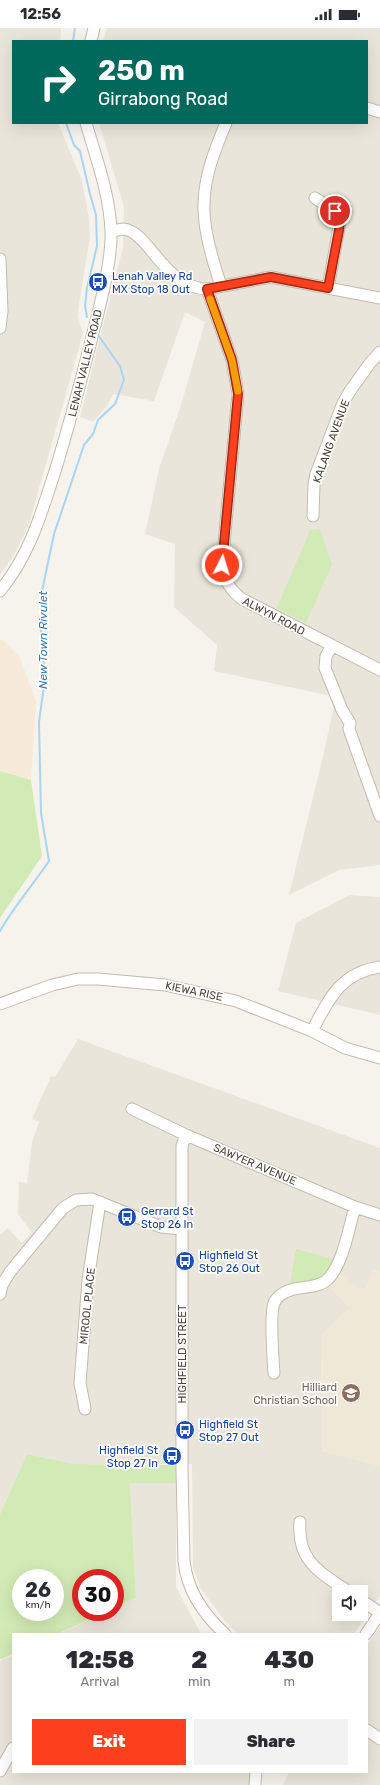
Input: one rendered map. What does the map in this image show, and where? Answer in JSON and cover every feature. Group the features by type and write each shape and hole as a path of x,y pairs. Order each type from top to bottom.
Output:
{"street":[{"path":"91,40 94,28"},
{"path":"368,108 380,112"},
{"name":"LENAH VALLEY ROAD","path":"0,591 22,558 34,534 57,463 74,408 96,322 109,253 111,232 102,179 86,124"},
{"path":"221,286 214,266 204,207 206,180 226,124"},
{"path":"315,198 335,211 340,222 328,288"},
{"path":"111,232 124,229 134,234 174,276 194,287 207,289 271,277 380,298"},
{"path":"0,259 2,311 0,328"},
{"name":"ALWYN ROAD","path":"207,289 232,360 238,394 223,555 223,573 230,588 242,599 380,670"},
{"name":"KALANG AVENUE","path":"313,516 314,484 316,474 343,403 359,377 380,352"},
{"path":"332,646 326,656 325,668 342,710 350,723 349,729 378,803 380,816"},
{"path":"312,1031 328,1002 341,985 358,973 380,968"},
{"name":"KIEWA RISE","path":"0,1004 57,984 78,979 165,985 222,997 252,1007 312,1031 345,1048 380,1058"},
{"name":"SAWYER AVENUE","path":"132,1109 186,1135 355,1207 380,1215"},
{"name":"HIGHFIELD STREET","path":"186,1135 182,1146 184,1560 188,1582 197,1601 208,1617 224,1633"},
{"path":"0,1294 2,1285 8,1275 62,1208 72,1202 81,1199 92,1200 161,1227 182,1229"},
{"name":"MIROOL PLACE","path":"85,1410 80,1383 88,1280 100,1202"},
{"path":"274,1373 274,1304 281,1294 286,1291 318,1285 324,1282 332,1274 339,1263 355,1207"},
{"path":"300,1522 301,1545 311,1564 322,1574 338,1585"},
{"path":"367,1633 380,1613 368,1605"},
{"path":"368,1731 380,1739"},
{"path":"0,1771 12,1750"},
{"path":"255,1785 256,1773"}],"shaded area":[{"path":"0,28 61,28 60,40 12,40 12,124 58,124 82,180 89,218 90,237 78,317 83,334 28,527 14,555 0,575"},
{"path":"107,28 380,28 380,865 339,870 289,895 336,697 214,671 217,645 174,607 175,544 145,534 159,469 181,405 205,322 185,312 154,401 113,394 107,406 93,422 80,417 123,247 124,207 99,124 368,124 368,40 103,40"},
{"path":"0,639 4,641 20,658 36,701 31,780 0,771"},
{"path":"350,895 380,897 380,1015 278,991 296,923"},
{"path":"78,1039 380,1148 380,1272 373,1271 366,1289 328,1285 350,1308 321,1335 322,1451 380,1466 380,1596 368,1614 368,1585 332,1585 332,1621 363,1621 355,1633 237,1633 224,1620 201,1589 193,1568 192,1464 74,1464 27,1454 0,1514 0,1235 8,1228 22,1243 32,1233 18,1214 19,1181 27,1184 32,1142 39,1122 32,1119 51,1076 55,1077"},
{"name":"Hilliard Christian School","path":"373,1271 380,1272 380,1466 322,1451 321,1335 350,1308 328,1285 340,1272 356,1288 366,1289"},
{"path":"130,1483 176,1483 176,1587 200,1633 60,1633 86,1621 124,1621 124,1604 136,1598"},
{"path":"380,1626 380,1785 283,1785 289,1773 368,1773 368,1644"},
{"path":"12,1655 12,1773 251,1773 251,1785 0,1785 0,1661"}],"green space":[{"path":"320,529 332,565 306,623 277,608 310,530"},
{"path":"0,771 31,780 42,856 0,918"},
{"path":"296,1249 333,1259 330,1266 322,1275 310,1280 290,1284"},
{"path":"27,1454 74,1464 176,1465 176,1483 130,1483 136,1598 124,1603 124,1569 72,1569 72,1621 85,1621 59,1633 12,1633 12,1654 0,1659 0,1514"}],"waterway":[{"name":"New Town Rivulet","path":"73,40 75,28"},
{"name":"New Town Rivulet","path":"66,124 74,145 80,151 96,215 97,246 87,288 85,306 87,317"},
{"name":"New Town Rivulet","path":"0,931 11,913 49,861 41,813 39,722 45,678 41,630 42,591 54,534 84,445 93,434 98,420 115,404 124,380 120,366 98,335"}],"slow traffic":[{"path":"210,299 232,360 238,391"}],"place":[{"name":"Lenah Valley Rd MX Stop 18 Out","path":"98,282"},
{"name":"Gerrard St Stop 26 In","path":"127,1217"},
{"name":"Highfield St Stop 26 Out","path":"185,1261"},
{"name":"Hilliard Christian School","path":"351,1393"},
{"name":"Highfield St Stop 27 Out","path":"185,1430"},
{"name":"Highfield St Stop 27 In","path":"172,1456"}],"route":[{"path":"222,565 237,420 238,394 232,360 207,289 271,277 328,288 340,222 339,216 335,211"}]}
